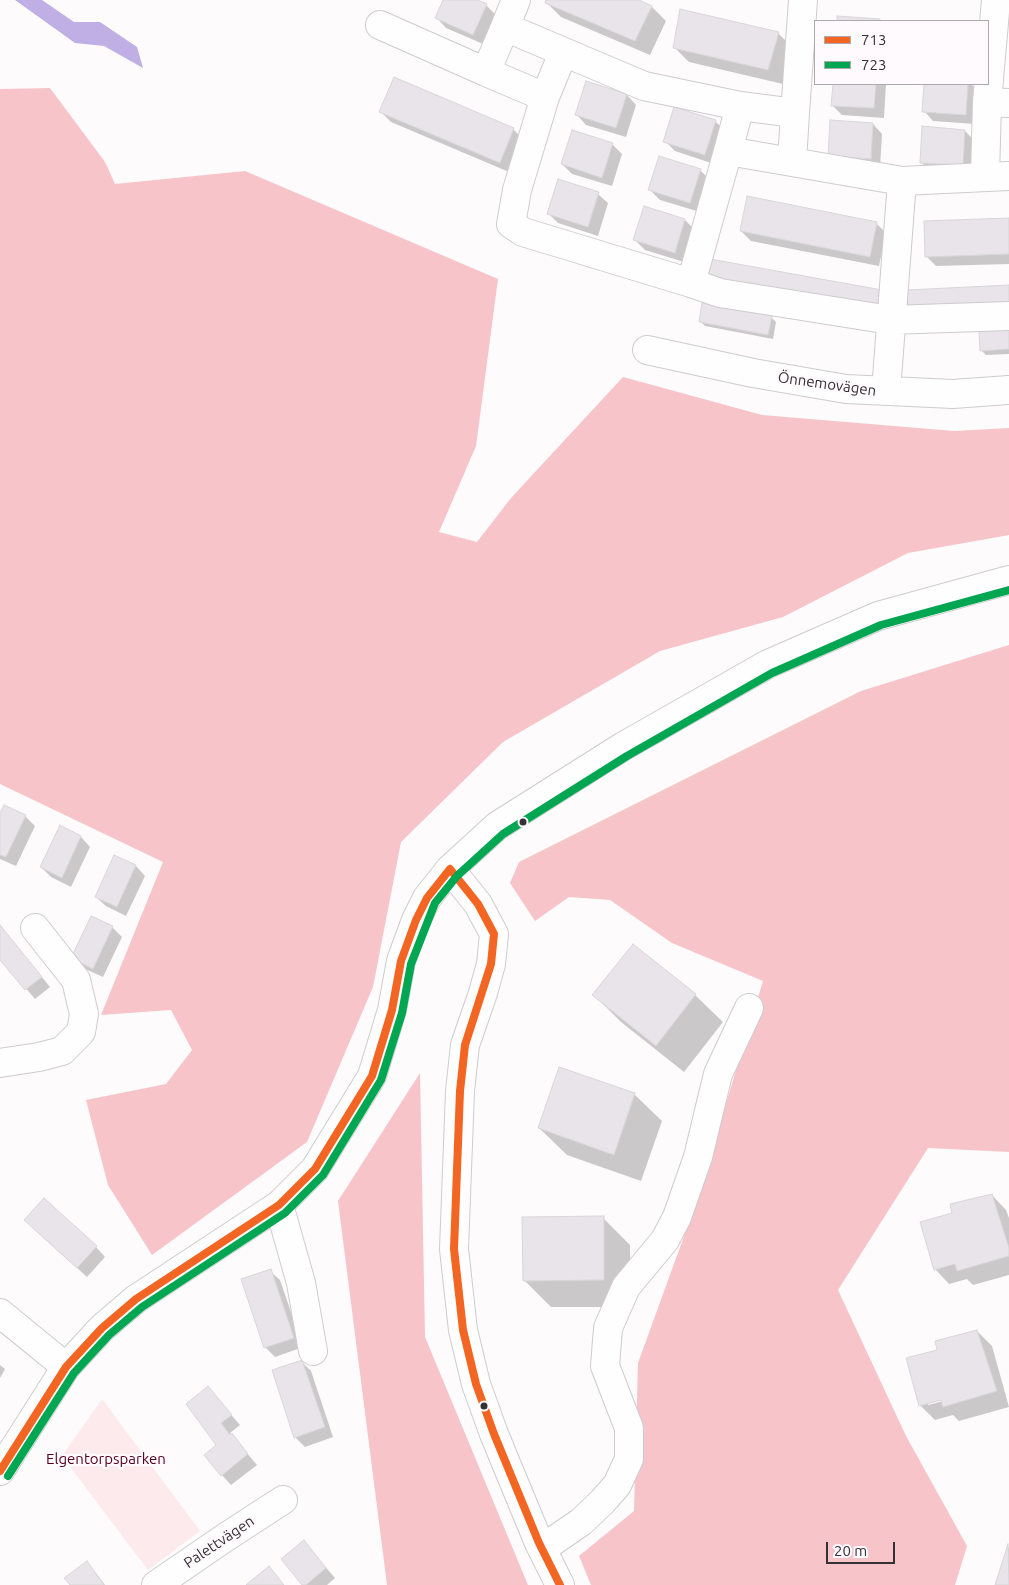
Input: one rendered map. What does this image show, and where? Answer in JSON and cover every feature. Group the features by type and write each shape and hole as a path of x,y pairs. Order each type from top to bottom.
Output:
{"street":[{"path":"486,72 516,0"},
{"path":"792,162 803,0"},
{"path":"728,151 902,181 997,177 996,0"},
{"path":"380,25 545,97"},
{"path":"505,27 644,86 740,106 795,113"},
{"path":"563,53 545,97 518,190 511,224 523,232 720,293 890,320 1009,316"},
{"path":"691,283 740,106"},
{"path":"886,391 902,181"},
{"name":"Önnemovägen","path":"647,350 753,373 846,389 953,394 1009,390"},
{"path":"0,1471 66,1367 102,1328 136,1299 279,1205 315,1169 372,1076 392,1010 401,960 416,920 427,898 450,869 497,826 622,747 768,664 878,616 1009,580"},
{"path":"450,869 478,904 494,934 491,964 465,1045 460,1091 454,1249 463,1330 476,1384 485,1409 539,1543 560,1585"},
{"path":"0,1063 39,1057 62,1050 81,1032 84,1014 76,980 35,928"},
{"path":"543,1548 581,1522 602,1502 617,1485 629,1460 629,1428 605,1366 608,1328 626,1287 665,1240 677,1217 698,1157 718,1074 749,1008"},
{"path":"279,1205 302,1283 314,1351"},
{"path":"0,1313 66,1367"},
{"name":"Palettvägen","path":"156,1585 283,1500"}],"green space":[{"name":"Elgentorpsparken","path":"102,1399 200,1531 148,1570 62,1456"}],"shaded area":[{"path":"15,0 42,0 74,22 100,22 137,47 143,68 104,46 75,43"},
{"path":"50,88 105,162 115,184 245,171 498,279 476,446 439,532 477,542 511,498 623,377 762,415 954,431 1009,428 1009,535 908,553 783,617 660,651 503,742 401,842 373,987 307,1142 152,1255 108,1185 86,1100 166,1084 192,1050 171,1010 101,1015 163,862 0,784 0,89"},
{"path":"1009,645 1009,1152 928,1148 838,1290 906,1436 967,1546 955,1585 591,1585 579,1556 634,1511 638,1363 695,1206 763,981 672,943 610,900 569,897 535,921 510,883 519,862 861,691"},
{"path":"420,1073 425,1337 528,1585 387,1585 338,1201"}],"building":[{"path":"443,0 478,0 487,4 473,35 435,18"},
{"path":"546,0 639,0 652,6 635,41 545,3"},
{"path":"680,9 779,32 768,70 673,48"},
{"path":"837,16 880,19 880,20 837,20"},
{"path":"394,77 514,128 500,163 379,112"},
{"path":"586,81 627,94 616,128 575,115"},
{"path":"833,85 876,85 874,108 831,106"},
{"path":"924,85 968,85 966,115 922,112"},
{"path":"674,107 716,120 705,155 663,142"},
{"path":"830,120 873,123 871,159 828,156"},
{"path":"922,126 965,130 963,165 920,163"},
{"path":"572,130 613,143 602,178 561,164"},
{"path":"659,156 701,169 690,203 648,190"},
{"path":"558,179 599,192 588,227 547,214"},
{"path":"747,196 877,222 870,257 740,231"},
{"path":"644,206 685,219 675,253 633,240"},
{"path":"1009,218 1009,254 925,257 924,221"},
{"path":"710,259 882,290 879,310 707,278"},
{"path":"1009,285 1009,304 908,308 907,290"},
{"path":"702,303 772,316 768,335 699,322"},
{"path":"1009,329 1009,349 980,351 979,331"},
{"path":"4,805 26,815 6,857 0,855 0,813"},
{"path":"60,825 81,836 62,878 40,867"},
{"path":"114,855 136,865 117,907 95,897"},
{"path":"91,916 113,926 93,969 71,958"},
{"path":"0,925 42,977 25,990 0,960"},
{"path":"633,944 696,994 656,1046 592,995"},
{"path":"559,1067 635,1093 614,1155 538,1128"},
{"path":"992,1194 1009,1248 1009,1256 957,1271 955,1264 934,1270 920,1222 952,1213 950,1204"},
{"path":"44,1198 97,1246 77,1268 24,1220"},
{"path":"604,1216 604,1280 523,1281 522,1217"},
{"path":"271,1269 294,1338 264,1348 241,1279"},
{"path":"977,1330 997,1391 943,1407 941,1400 919,1406 906,1358 937,1350 935,1341"},
{"path":"302,1360 325,1427 294,1438 272,1370"},
{"path":"208,1386 232,1415 221,1423 230,1435 232,1433 248,1454 221,1476 204,1455 216,1445 186,1404"},
{"path":"304,1540 326,1568 306,1585 302,1585 281,1559"},
{"path":"1008,1544 1009,1585 995,1585"},
{"path":"87,1561 104,1585 70,1585 64,1578"},
{"path":"269,1566 284,1585 246,1585"}],"transit line":[{"name":"723","path":"8,1476 74,1373 109,1335 142,1307 285,1213 323,1175 381,1080 402,1013 411,964 435,903 457,876 503,834 627,756 772,673 881,625 1009,590"},
{"name":"713","path":"450,869 478,904 494,934 491,964 465,1045 460,1091 454,1249 463,1330 476,1384 494,1434 539,1543 560,1585"},
{"name":"713","path":"0,1471 66,1367 102,1328 136,1299 279,1205 315,1169 372,1076 392,1010 401,961 416,920 427,898 450,869"}]}
